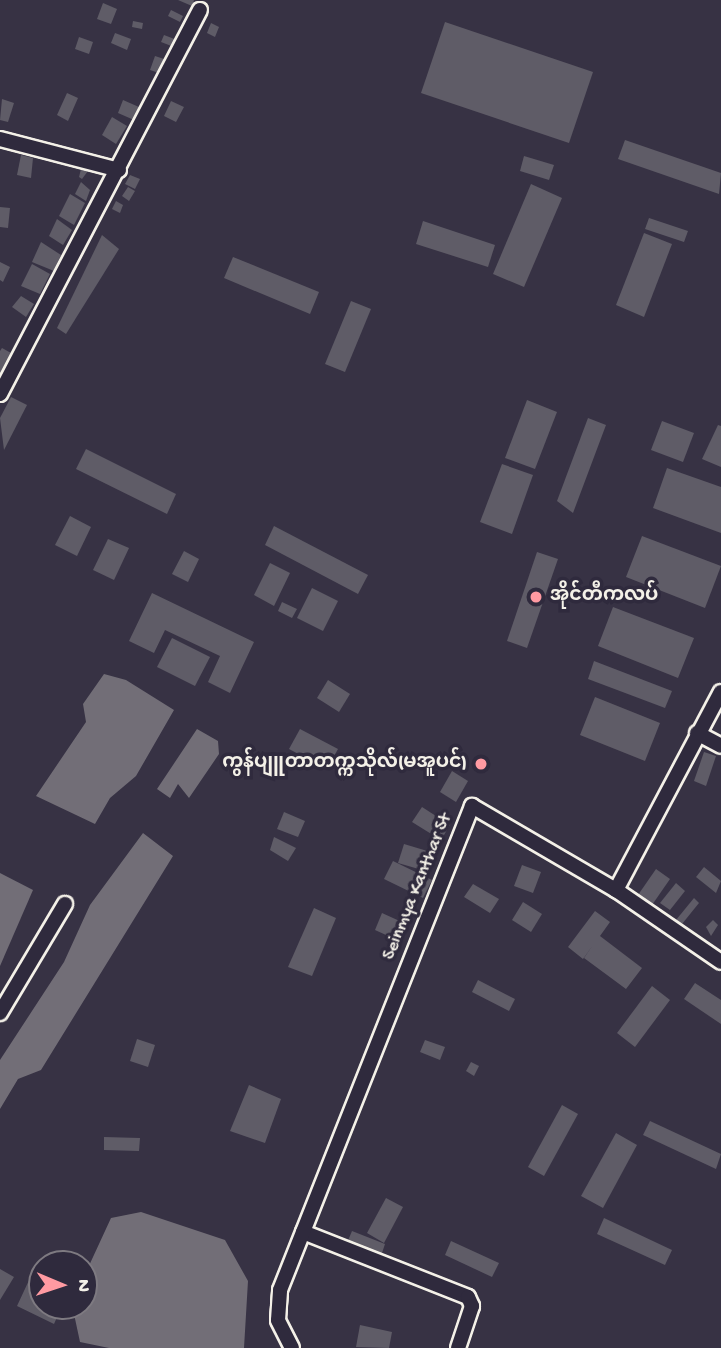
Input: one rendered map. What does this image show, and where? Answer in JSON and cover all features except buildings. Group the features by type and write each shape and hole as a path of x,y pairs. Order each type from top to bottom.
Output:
{"street":[{"path":"0,394 200,10"},
{"path":"0,139 119,170"},
{"path":"721,692 616,890 721,962"},
{"path":"697,733 721,746"},
{"name":"Seinmya Kanthar St","path":"292,1348 278,1320 280,1290 472,806 616,890"},
{"path":"0,1013 65,904"},
{"path":"303,1232 468,1297 472,1306 458,1348"}],"shaded area":[{"path":"104,674 126,680 174,710 136,776 110,798 95,824 36,796 86,722 83,704"},
{"path":"197,729 218,741 219,754 189,798 178,784 170,798 157,789"},
{"path":"143,833 173,856 41,1070 18,1079 0,1109 0,1060 64,962 90,905"},
{"path":"0,873 33,890 0,966"},
{"path":"141,1212 225,1240 248,1281 244,1348 109,1348 80,1342 75,1320 98,1320 96,1250 111,1218"}],"place":[{"name":"အိုင်တီကလပ်","path":"536,597"},
{"name":"ကွန်ပျူတာတက္ကသိုလ်(မအူပင်)","path":"481,764"}]}
